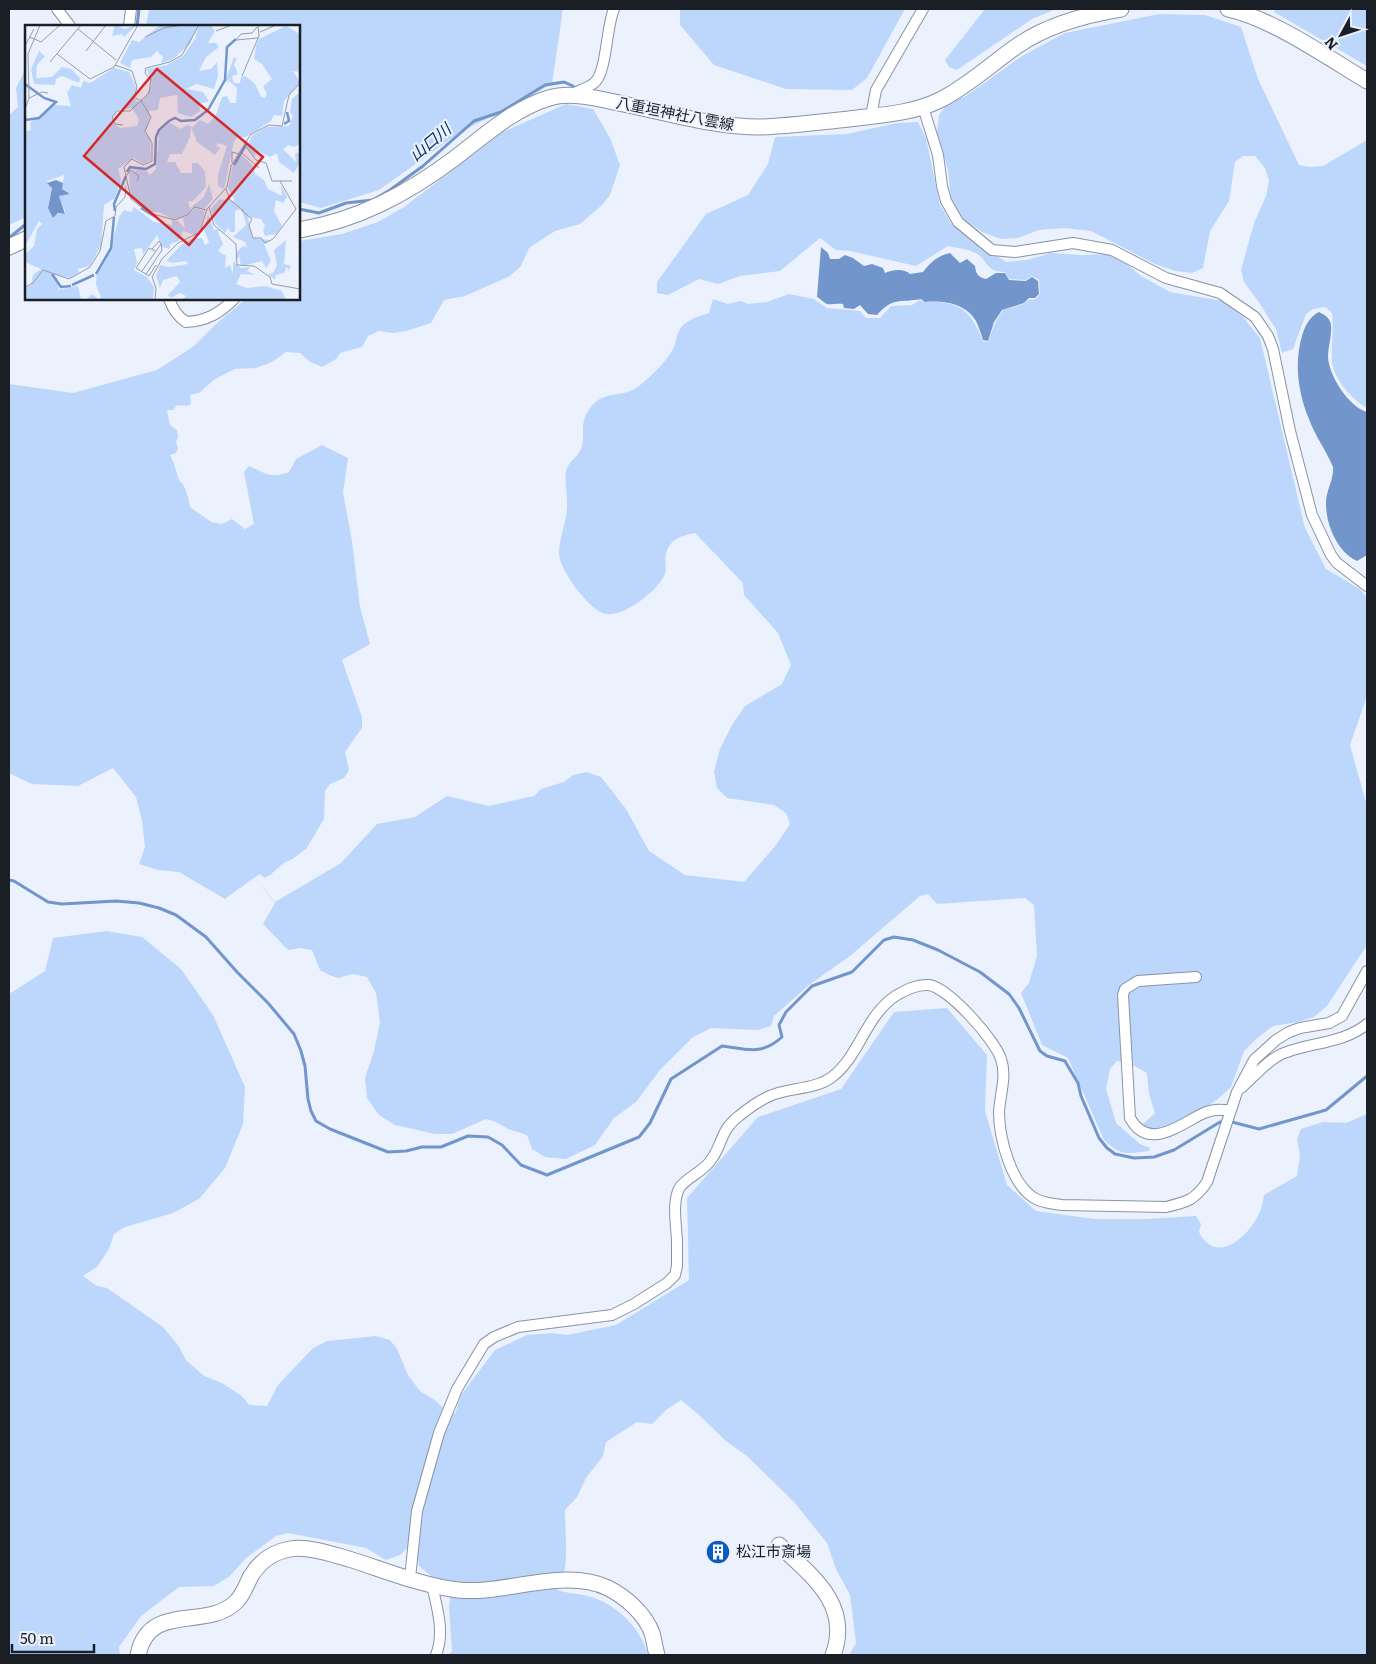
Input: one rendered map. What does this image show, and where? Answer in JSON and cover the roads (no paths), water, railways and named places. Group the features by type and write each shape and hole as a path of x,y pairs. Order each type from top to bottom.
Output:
{"main road":[{"name":"八重垣神社八雲線","path":"300,230 327,225 372,209 392,199 453,159 503,121 550,98 569,95 595,98 715,123 743,126 783,125 899,113 923,107 941,99 961,87 1019,45 1058,24 1121,9"},
{"path":"1228,9 1256,18 1282,31 1367,81"},
{"path":"9,247 25,239"},
{"path":"779,1544 822,1586 832,1601 837,1627 836,1647 833,1655"},
{"path":"138,1655 143,1640 156,1626 172,1619 216,1614 234,1604 242,1596 251,1577 262,1561 281,1552 303,1548 333,1554 456,1590 473,1592 569,1581 600,1585 628,1601 638,1612 652,1633 657,1655"}],"street":[{"path":"57,9 69,25"},
{"path":"129,25 131,9"},
{"path":"569,95 594,83 600,77 604,67 610,22 614,9"},
{"path":"871,116 876,90 923,9"},
{"path":"923,107 938,155 946,201 958,222 992,250 1015,252 1073,244 1112,250 1166,278 1220,293 1255,316 1268,336 1273,350 1290,431 1312,515 1331,555 1337,563 1367,586"},
{"path":"169,300 178,316 186,322 198,322 210,318 224,309 233,300"},
{"path":"410,1578 417,1511 437,1440 457,1389 484,1344 494,1337 518,1327 612,1314 634,1304 667,1283 675,1275 677,1266 676,1201 679,1189 688,1179 712,1160 726,1128 746,1110 776,1094 830,1079 840,1070 876,1015 890,1001 903,992 921,985 930,985 940,989 961,1006 998,1051 1002,1060 1004,1075 999,1112 1003,1139 1017,1180 1025,1190 1035,1198 1062,1205 1166,1207 1193,1198 1207,1182 1237,1092 1254,1060 1276,1040 1300,1028 1329,1023 1342,1016 1367,971"},
{"path":"1196,977 1138,981 1126,989 1122,996 1130,1118 1135,1127 1149,1134 1155,1134 1177,1129 1205,1112 1218,1109 1230,1113"},
{"path":"1237,1092 1270,1062 1285,1052 1347,1036 1367,1024"},
{"path":"432,1584 441,1631 440,1645 436,1655"}],"waterway":[{"path":"137,25 139,9"},
{"name":"山口川","path":"300,209 319,213 346,203 373,200 423,166 474,121 501,112 545,85 564,82 573,86"},
{"name":"山口川","path":"9,238 25,225"},
{"path":"9,880 14,881 48,902 62,904 116,901 139,903 159,908 176,915 206,937 268,1003 294,1034 305,1066 311,1111 316,1121 330,1129 388,1152 406,1151 422,1147 441,1147 468,1136 488,1137 502,1145 521,1165 547,1175 639,1137 650,1123 671,1079 722,1046 754,1050 774,1043 782,1037 779,1025 786,1012 812,986 852,972 884,940 894,937 913,940 938,950 980,972 1009,994 1019,1008 1040,1051 1047,1056 1065,1061 1078,1083 1081,1096 1099,1138 1115,1154 1134,1158 1154,1157 1174,1150 1220,1122 1232,1122 1259,1129 1326,1110 1367,1076"}],"place":[{"name":"松江市斎場","path":"718,1552"}]}
